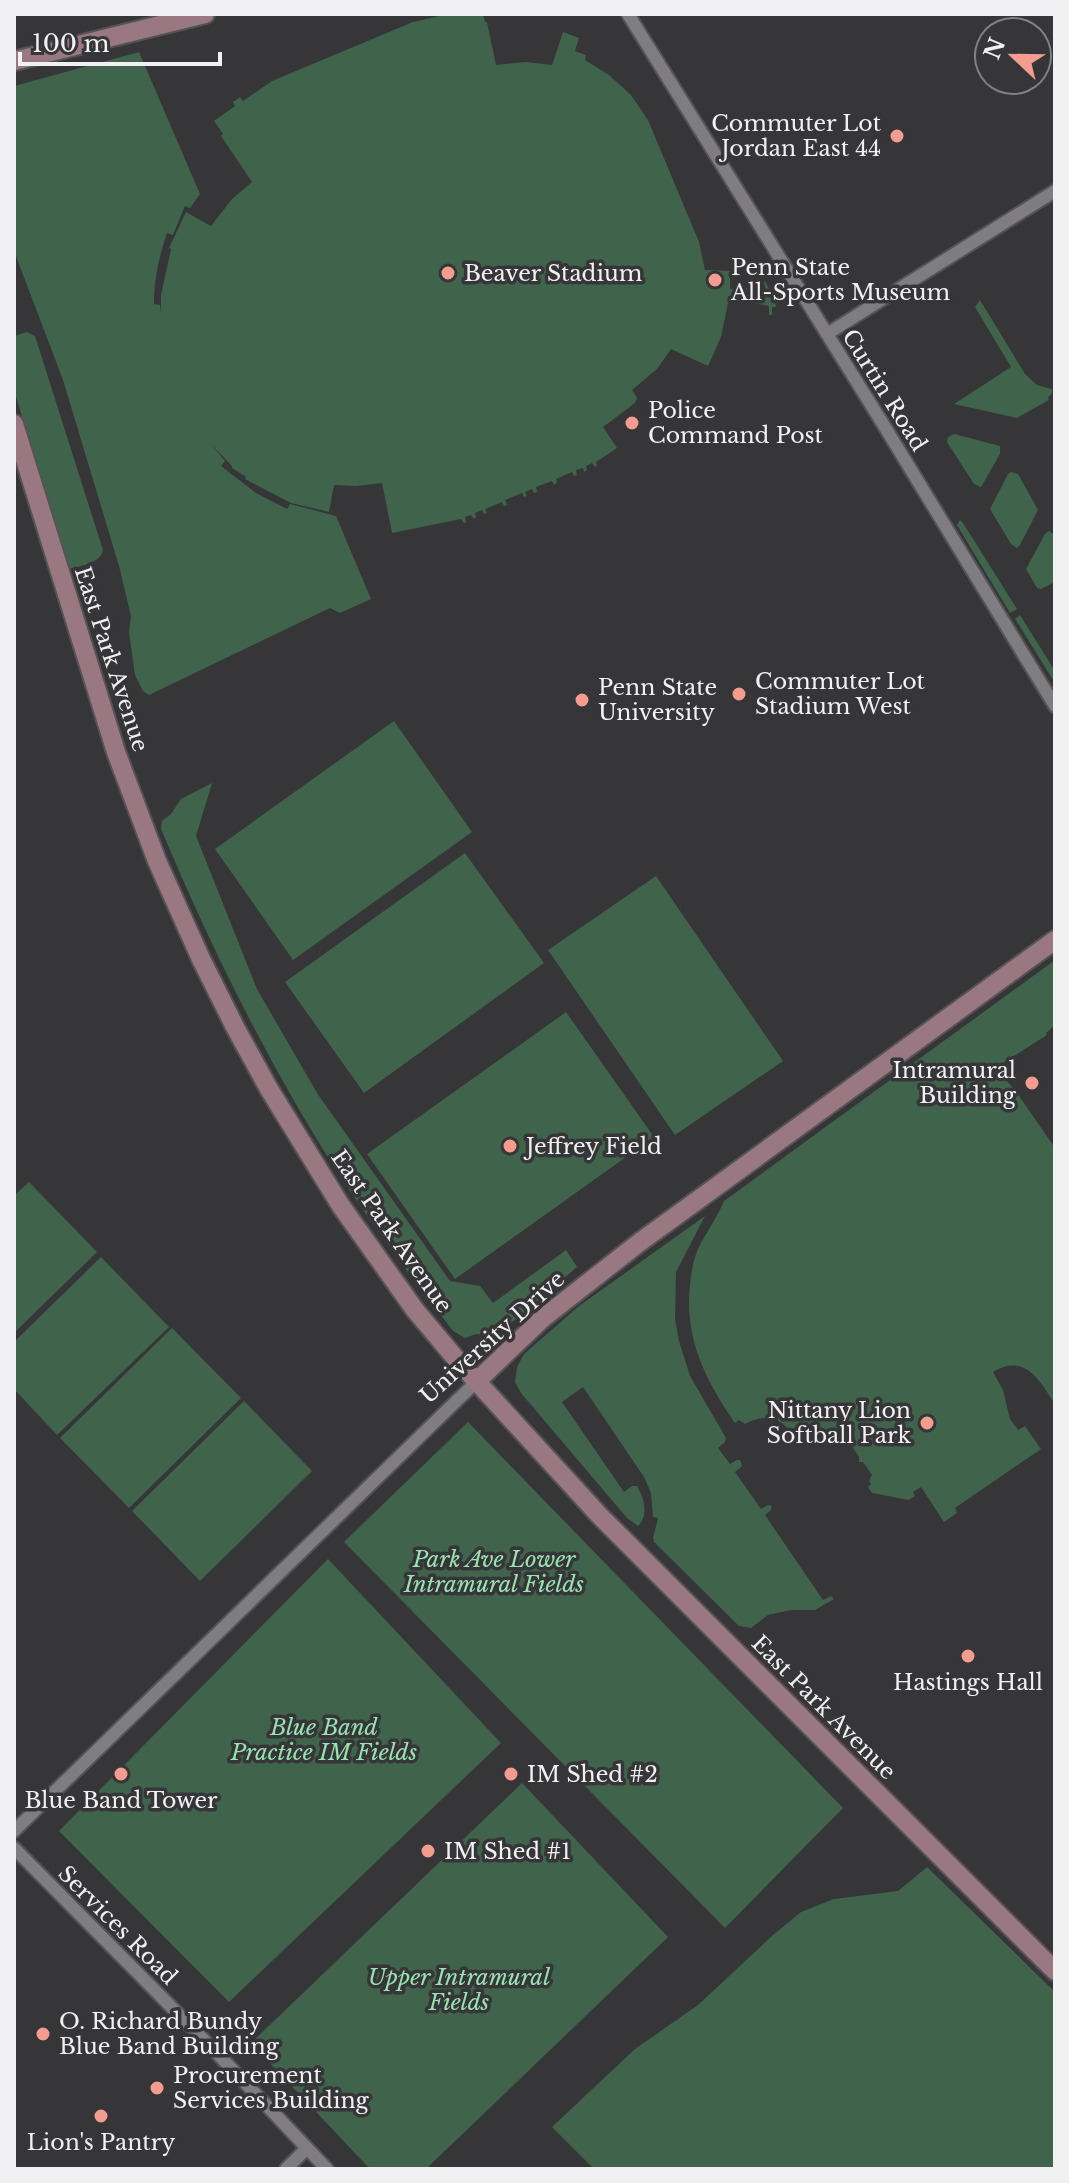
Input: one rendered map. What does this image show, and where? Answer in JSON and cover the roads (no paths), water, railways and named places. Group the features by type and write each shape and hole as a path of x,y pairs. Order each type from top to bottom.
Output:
{"main road":[{"path":"14,61 205,14"},
{"name":"East Park Avenue","path":"14,424 116,752 157,861 201,959 269,1089 341,1206 415,1310 630,1548 1055,1971"},
{"name":"University Drive","path":"477,1381 543,1318 640,1242 1055,940"}],"street":[{"name":"Curtin Road","path":"628,14 1055,706"},
{"path":"827,334 1055,191"},
{"name":"University Drive","path":"14,1831 477,1381"},
{"name":"Services Road","path":"14,1848 327,2169"},
{"path":"286,2169 307,2148"}],"place":[{"name":"Commuter Lot Jordan East 44","path":"897,136"},
{"name":"Beaver Stadium","path":"448,273"},
{"name":"Penn State All-Sports Museum","path":"715,280"},
{"name":"Police Command Post","path":"632,423"},
{"name":"Commuter Lot Stadium West","path":"739,694"},
{"name":"Penn State University","path":"582,700"},
{"name":"Intramural Building","path":"1032,1083"},
{"name":"Jeffrey Field","path":"510,1146"},
{"name":"Nittany Lion Softball Park","path":"927,1423"},
{"name":"Hastings Hall","path":"968,1656"},
{"name":"Blue Band Tower","path":"121,1774"},
{"name":"IM Shed #2","path":"511,1774"},
{"name":"IM Shed #1","path":"428,1851"},
{"name":"O. Richard Bundy Blue Band Building","path":"43,2034"},
{"name":"Procurement Services Building","path":"157,2088"},
{"name":"Lion's Pantry","path":"101,2116"}],"park label":[{"name":"Park Ave Lower Intramural Fields","path":"494,1572"},
{"name":"Blue Band Practice IM Fields","path":"324,1740"},
{"name":"Upper Intramural Fields","path":"459,1990"}]}
